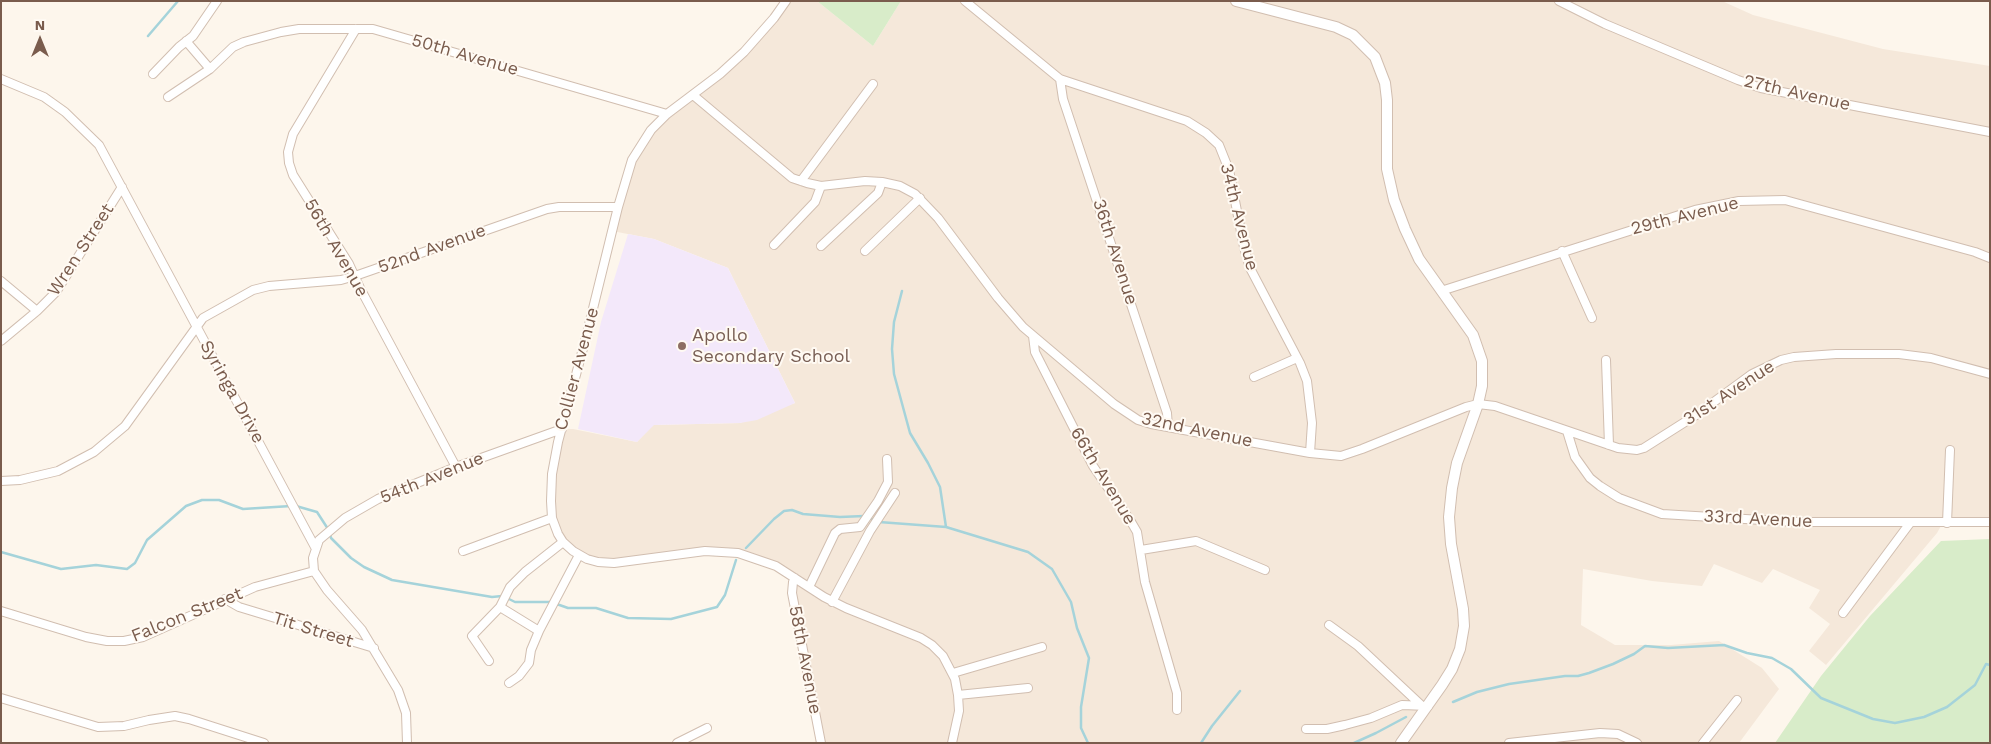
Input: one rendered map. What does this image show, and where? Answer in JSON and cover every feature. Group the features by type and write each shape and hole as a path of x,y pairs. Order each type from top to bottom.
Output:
{"street":[{"path":"153,74 179,47 193,36 217,1"},
{"name":"Collier Avenue","path":"786,1 744,52 720,74 667,114 651,130 632,160 618,207 586,341 562,429 552,474 552,518 563,542 579,555 598,562 614,563 705,551 726,551 761,560 795,578 832,602 921,638 944,656 953,673 959,711 952,743"},
{"name":"34th Avenue","path":"964,1 1060,78 1179,118 1206,133 1219,145 1230,170 1244,247 1250,268 1307,381 1310,393 1312,423 1310,454"},
{"path":"1236,1 1336,27 1353,35 1375,57 1381,68 1387,100 1386,157 1388,181 1404,229 1419,259 1466,325 1477,346 1483,374 1478,404 1457,463 1449,517 1451,544 1463,609 1464,626 1460,649 1452,669 1401,743"},
{"name":"27th Avenue","path":"1559,1 1614,27 1761,88 1990,132"},
{"name":"50th Avenue","path":"168,97 210,69 233,47 258,37 299,29 382,30 667,114"},
{"name":"56th Avenue","path":"356,30 300,120 293,134 288,152 289,162 293,175 349,264 360,288 456,466"},
{"path":"186,41 210,69"},
{"name":"36th Avenue","path":"1060,78 1063,100 1167,413 1168,427"},
{"name":"Syringa Drive","path":"1,79 44,97 66,112 99,145 297,511 315,547 313,558 314,571"},
{"path":"801,181 873,84"},
{"name":"32nd Avenue","path":"693,95 784,172 801,181 821,186 865,181 882,182 900,186 920,198 938,218 998,298 1033,336 1129,414 1150,424 1310,454 1341,456 1478,404"},
{"path":"821,246 878,193 882,182"},
{"path":"774,245 814,202 821,186"},
{"name":"Wren Street","path":"1,342 56,292 122,187"},
{"path":"866,251 920,198"},
{"name":"29th Avenue","path":"1441,291 1696,210 1740,201 1764,199 1785,200 1975,252 1990,258"},
{"name":"52nd Avenue","path":"1,480 20,480 58,471 94,452 125,426 203,318 244,294 261,287 341,280 535,212 559,207 618,207"},
{"path":"1562,251 1592,318"},
{"name":"Wren Street","path":"1,282 37,311"},
{"name":"66th Avenue","path":"1033,336 1034,352 1093,466 1134,526 1141,550 1145,582 1177,693 1177,710"},
{"name":"31st Avenue","path":"1478,404 1495,406 1610,445 1627,450 1637,450 1644,448 1696,414 1752,374 1781,360 1794,357 1860,353 1899,354 1931,358 1990,374"},
{"path":"1254,377 1297,358"},
{"path":"1606,360 1610,445"},
{"name":"54th Avenue","path":"315,547 319,540 335,525 378,499 456,466 562,429"},
{"name":"33rd Avenue","path":"1567,431 1575,457 1590,478 1619,498 1662,514 1796,522 1947,524 1990,522"},
{"path":"1947,524 1950,450"},
{"path":"808,587 835,533 840,529 858,528 864,523 888,482 887,460"},
{"path":"832,602 874,525 895,493"},
{"path":"463,550 552,518"},
{"path":"1843,612 1910,523"},
{"path":"1141,550 1196,541 1265,570"},
{"path":"489,661 472,636 500,607 510,587 525,572 563,542"},
{"path":"509,683 519,676 529,663 540,631 579,555"},
{"path":"314,571 327,590 362,630 398,690 406,713 407,743"},
{"name":"Falcon Street","path":"1,611 86,637 107,641 124,641 143,637 255,587 314,571"},
{"name":"58th Avenue","path":"795,578 792,593 821,743"},
{"name":"Tit Street","path":"224,600 239,607 374,648"},
{"path":"500,607 540,631"},
{"path":"1329,625 1358,646 1425,706"},
{"path":"953,673 1042,647"},
{"path":"958,696 1028,688"},
{"path":"1,698 98,727 124,726 175,716 264,743"},
{"path":"1703,743 1737,700"},
{"path":"1306,729 1327,729 1346,725 1372,718 1402,705 1425,706"},
{"path":"677,743 707,728"},
{"path":"1509,743 1609,733 1624,736 1637,743"}],"shaded area":[{"path":"785,1 817,1 873,46 901,1 1722,1 1753,15 1883,49 1990,66 1990,523 1942,524 1937,533 1826,665 1809,651 1830,624 1809,608 1820,590 1773,569 1762,583 1714,564 1702,586 1652,581 1583,569 1581,625 1615,645 1671,645 1719,641 1762,668 1779,689 1739,743 821,743 793,593 795,578 776,566 726,551 614,562 587,559 558,533 551,501 562,429 573,429 637,442 653,425 740,423 795,403 728,268 654,239 612,231 627,174 652,131 720,74"},
{"name":"Apollo Secondary School","path":"628,234 654,239 728,268 795,403 757,420 740,423 654,425 637,442 578,429 601,322"}],"green space":[{"path":"817,1 901,1 873,46"},
{"path":"1990,539 1990,743 1775,743 1821,676 1870,616 1941,541"}],"waterway":[{"path":"148,36 178,1"},
{"path":"902,291 894,322 892,349 894,374 910,433 940,487 946,527"},
{"path":"1,552 61,569 96,565 127,569 135,563 147,540 186,506 202,500 219,500 243,509 291,506"},
{"path":"296,506 317,512 328,529"},
{"path":"746,548 774,519 784,511 792,510 803,514 840,517 864,516 879,522 946,527 1028,552 1052,569 1071,602 1077,628 1089,658 1081,707 1081,728 1088,743"},
{"path":"330,534 331,538 351,558 364,567 392,580 492,597 502,596"},
{"path":"507,598 515,602 551,602 568,608 596,608 628,618 671,619 717,607 725,595 736,560"},
{"path":"1453,702 1477,692 1509,684 1589,673 1634,654 1645,646 1668,648 1724,645 1747,653 1772,658 1791,669 1821,698 1873,719 1895,723 1924,717 1947,707 1975,685 1986,664 1990,665"},
{"path":"1201,743 1240,691"},
{"path":"1354,743 1406,717"}],"place":[{"name":"Apollo Secondary School","path":"682,346"}]}
